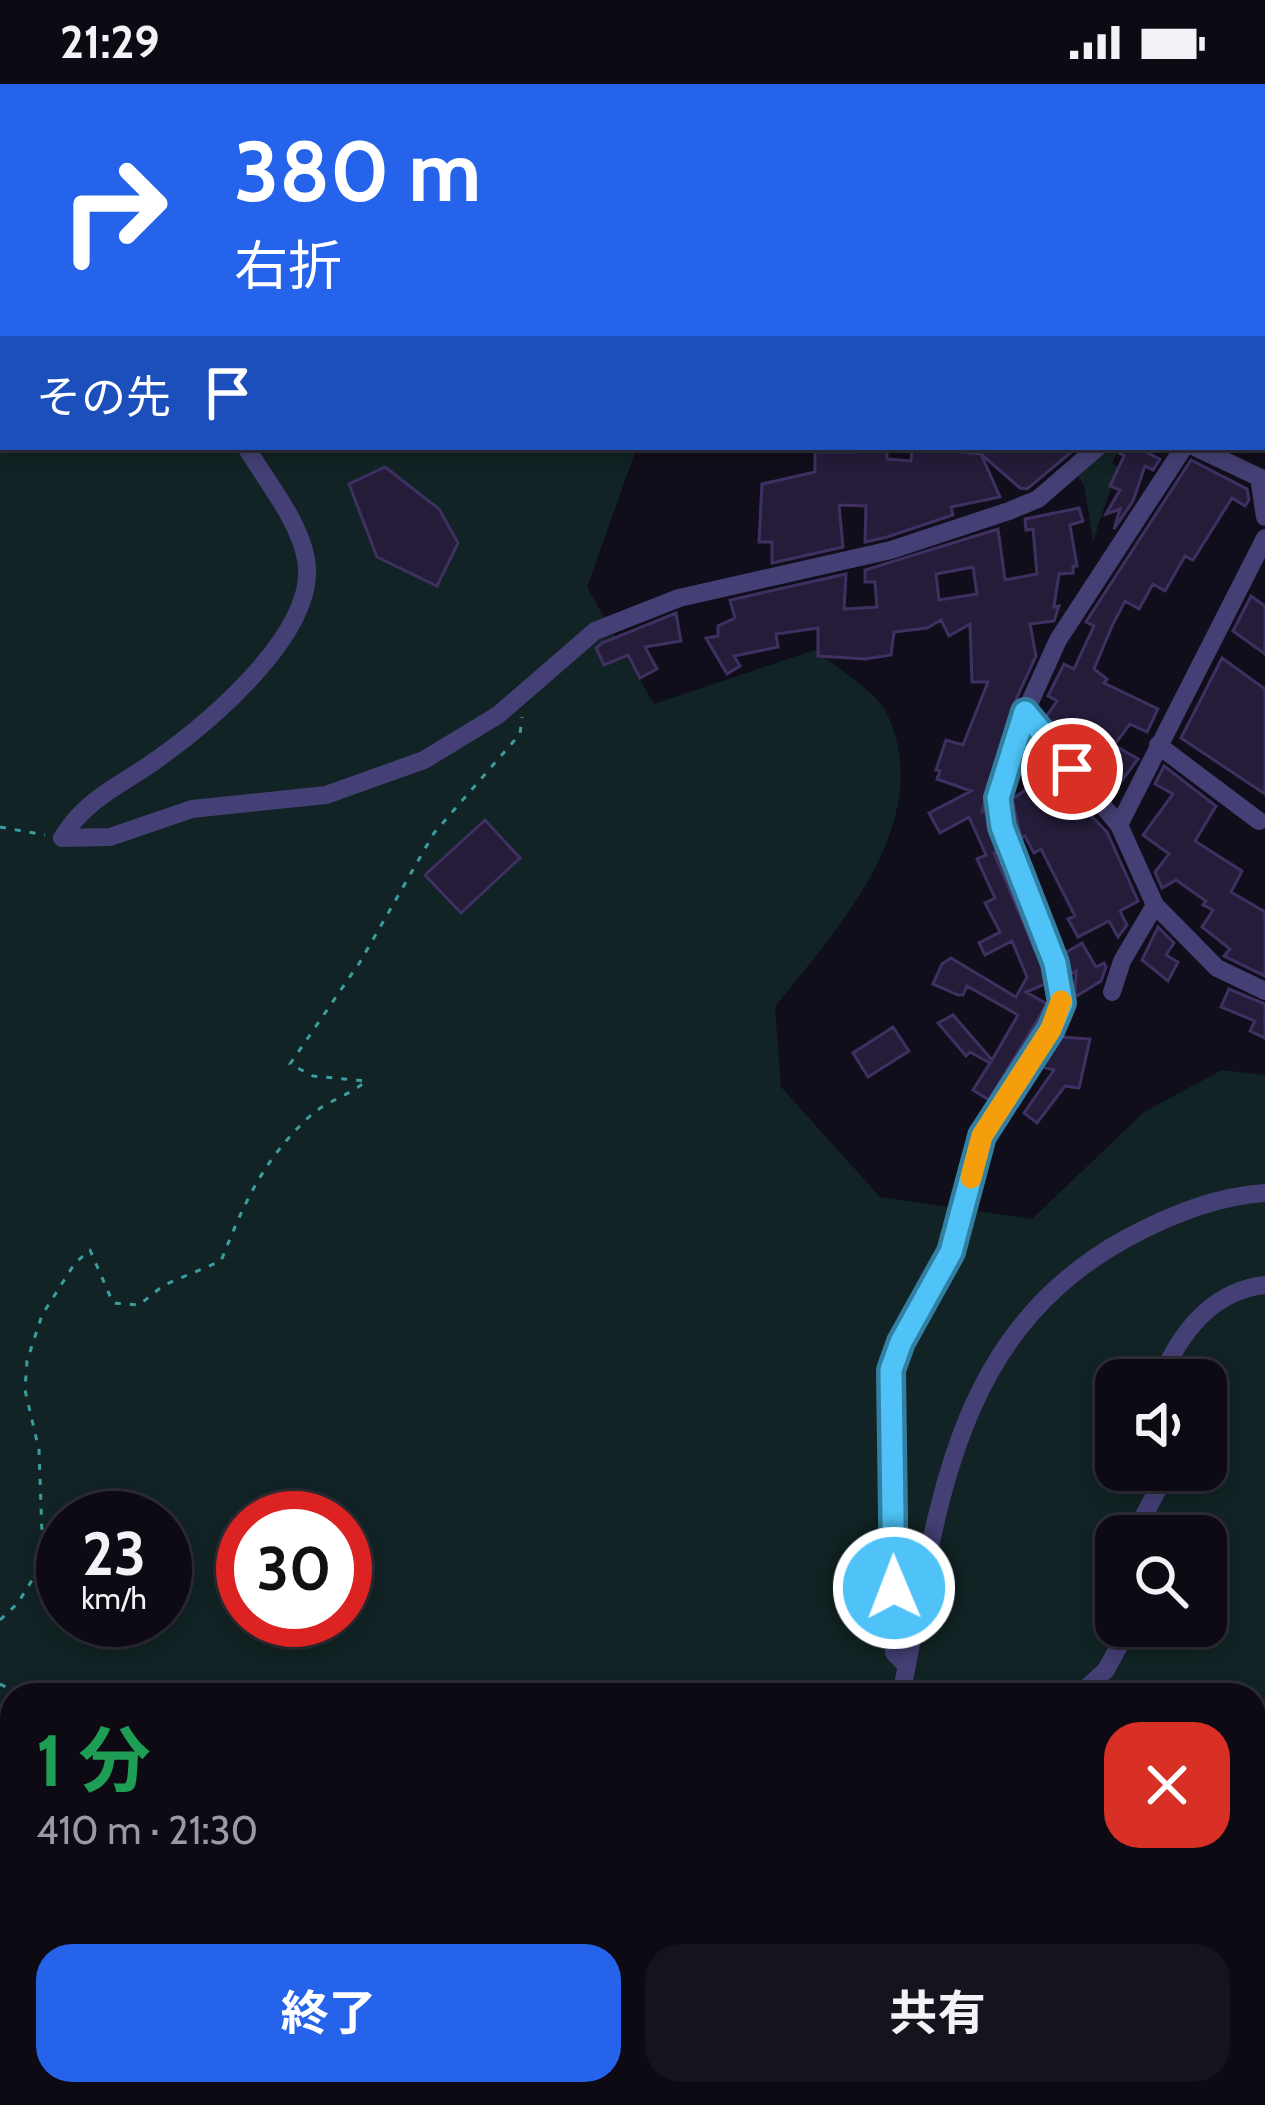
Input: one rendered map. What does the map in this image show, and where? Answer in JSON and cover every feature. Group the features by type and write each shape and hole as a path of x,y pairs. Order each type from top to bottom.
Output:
{"street":[{"path":"62,838 76,815 100,794 153,762 231,699 293,623 305,593 308,566 302,543 248,450"},
{"path":"62,838 110,837 192,808 326,795 424,760 516,699 595,631 679,598 891,550 1010,511 1038,500 1095,450"},
{"path":"907,1665 894,1653 891,1370 901,1342 951,1252 982,1136 1051,1029 1062,1003 1055,963 1002,827 998,798 1025,712 1058,640 1183,450"},
{"path":"1192,450 1262,478 1265,517"},
{"path":"1119,825 1265,538"},
{"path":"1025,712 1119,825 1155,905 1217,968 1265,991"},
{"path":"1158,745 1259,820"},
{"path":"1112,992 1130,946 1155,905"},
{"path":"905,1683 947,1472 965,1415 993,1360 1033,1307 1069,1274 1156,1222 1209,1202 1265,1193"},
{"path":"1172,1359 1192,1323 1212,1304 1247,1287 1265,1285"},
{"path":"1092,1683 1106,1670 1118,1647"}],"path":[{"path":"0,1620 18,1603 43,1562 39,1450 25,1390 27,1361 42,1315 75,1263 90,1250 113,1303 139,1305 181,1276 203,1272 221,1261 254,1181 280,1148 311,1114 366,1081 314,1076 290,1064 360,962 434,832 520,734 523,712 516,699"},
{"path":"0,827 62,838"}],"shaded area":[{"path":"0,450 636,450 587,587 654,704 815,650 880,703 899,751 900,791 891,831 874,869 852,907 775,1007 781,1087 880,1197 1032,1219 1144,1112 1222,1070 1265,1075 1265,1683 0,1683"},
{"path":"1103,450 1118,450 1112,463 1118,467 1093,541 1084,485 1077,475"}],"building":[{"path":"853,450 887,450 887,459 911,461 912,450 981,454 1000,497 951,507 953,515 865,542 866,506 839,505 843,547 772,563 772,542 759,542 762,484 815,472 815,452 857,452"},
{"path":"976,450 1074,450 1027,489"},
{"path":"1115,450 1150,450 1160,459 1153,470 1145,466 1133,501 1114,529 1120,509 1106,514 1120,490 1110,486 1124,456"},
{"path":"1191,460 1247,489 1249,500 1245,506 1232,498 1193,560 1185,556 1165,591 1153,584 1139,609 1125,601 1113,624 1094,669 1107,679 1104,683 1158,709 1147,732 1130,724 1114,745 1138,759 1114,791 1099,780 1104,771 1071,746 1046,717 1057,701 1048,696 1064,664 1074,669 1094,626 1086,622"},
{"path":"385,467 439,509 458,543 437,586 377,557 349,484"},
{"path":"1079,508 1083,521 1070,525 1077,566 1073,573 1059,574 1054,621 1030,624 1036,656 1012,708 982,812 986,810 994,853 1042,967 1045,984 1026,992 1047,1004 989,1100 973,1090 990,1063 970,1052 966,1056 938,1023 953,1015 992,1060 1018,1015 967,986 958,995 933,984 942,964 951,958 1016,997 1027,977 1012,941 985,955 979,943 1000,932 985,903 995,898 977,859 986,855 969,817 940,833 929,813 971,791 937,779 940,771 936,770 946,740 963,745 988,682 972,682 970,624 949,636 941,620 927,628 894,632 891,655 865,659 818,656 818,628 776,634 778,647 734,656 740,666 727,674 706,638 718,636 718,626 735,618 730,600 846,574 844,609 877,607 875,582 865,582 865,570 998,529 1005,580 1037,574 1033,529 1026,530 1025,519","holes":["973,567 977,594 939,600 936,574"]},
{"path":"1251,596 1265,606 1265,654 1233,631"},
{"path":"676,613 681,641 645,647 657,669 640,678 628,655 604,665 596,648 602,643"},
{"path":"1222,658 1265,689 1265,794 1181,738"},
{"path":"1030,740 1065,789 1107,832 1138,901 1120,911 1127,925 1118,937 1109,921 1078,937 1068,919 1075,916 1041,849 1034,853 1025,836 1021,838 1012,799 1033,785 1025,771 1036,765 1027,749"},
{"path":"1164,766 1216,806 1195,841 1242,871 1231,892 1265,912 1265,976 1224,956 1230,949 1202,927 1213,910 1203,905 1206,901 1176,880 1162,888 1155,872 1169,854 1143,835 1173,794 1155,784"},
{"path":"485,820 520,858 461,913 425,875"},
{"path":"1158,927 1174,943 1166,955 1178,962 1168,981 1142,960"},
{"path":"1082,943 1096,967 1104,963 1106,967 1101,981 1075,997 1076,971 1071,974 1065,953"},
{"path":"1229,989 1265,1004 1265,1038 1250,1031 1255,1021 1221,1007"},
{"path":"893,1027 909,1051 868,1077 853,1053"},
{"path":"1062,1037 1090,1039 1079,1088 1065,1086 1037,1123 1024,1113 1054,1070 1042,1067"}],"slow traffic":[{"path":"971,1178 982,1136 1051,1029 1061,1001"}],"route":[{"path":"894,1588 891,1370 901,1342 951,1252 982,1136 1051,1029 1062,1003 1055,963 1002,827 998,798 1025,712 1072,769"}]}
